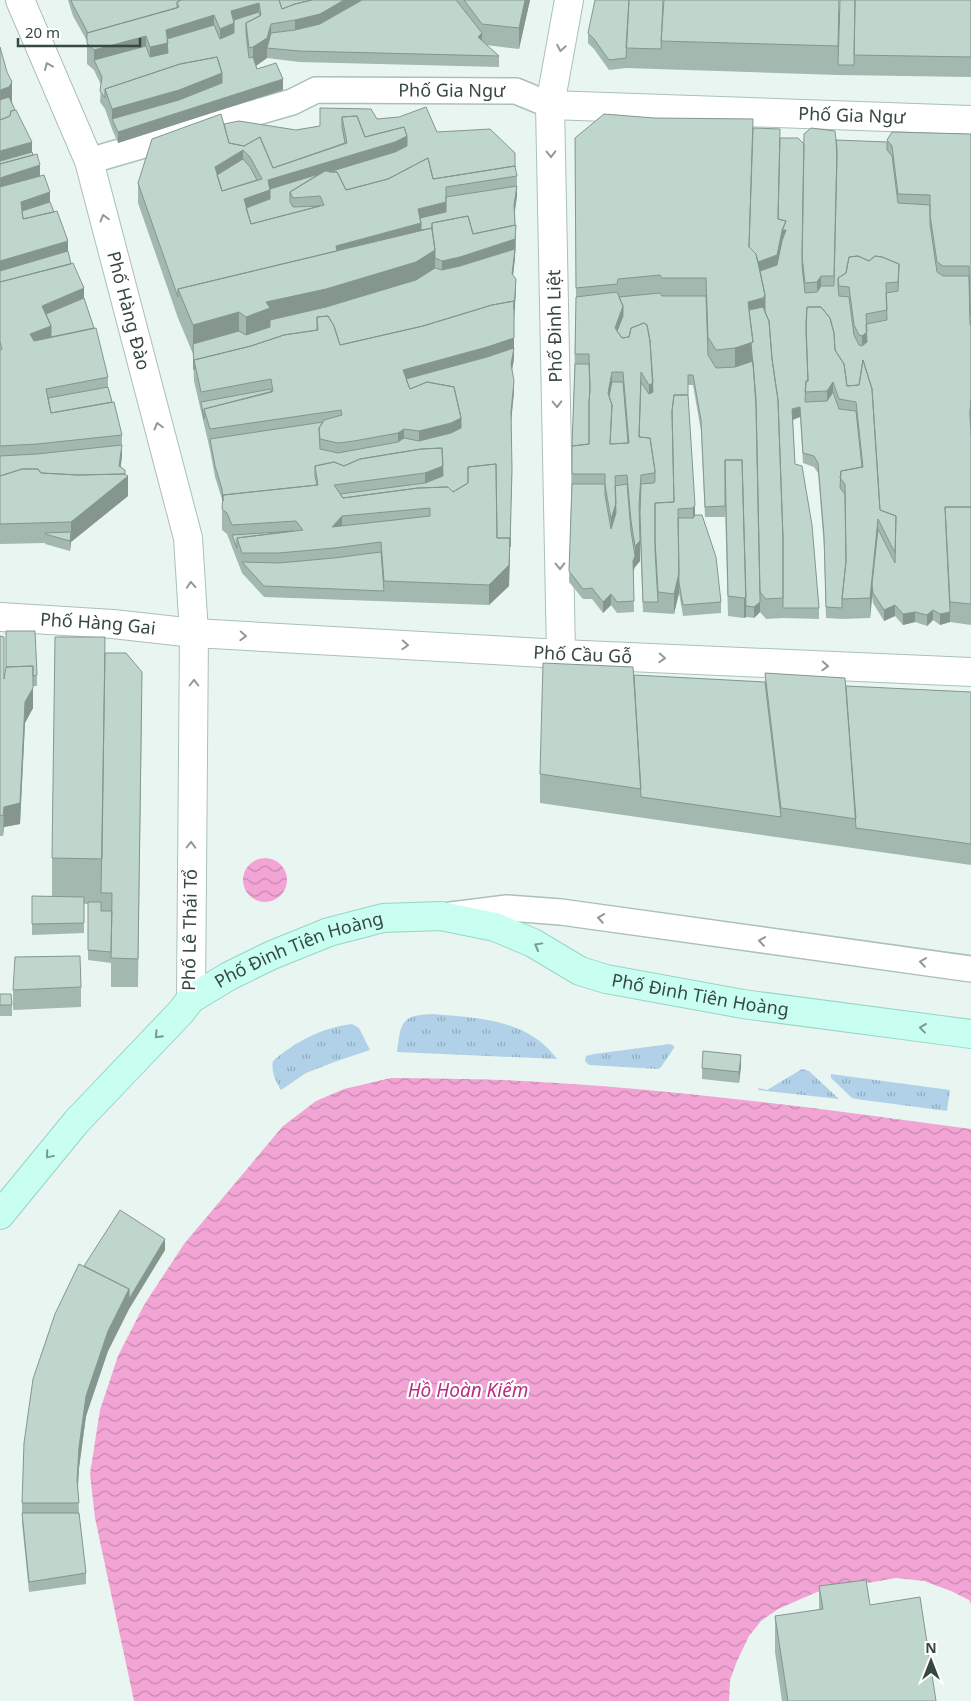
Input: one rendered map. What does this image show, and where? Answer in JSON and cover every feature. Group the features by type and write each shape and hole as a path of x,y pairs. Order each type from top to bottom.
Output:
{"main road":[{"name":"Phố Đinh Tiên Hoàng","path":"190,999 263,959 329,932 383,918 441,916 495,927 533,943 580,970 606,979 743,1004 971,1034"},
{"name":"Phố Lê Thái Tổ","path":"0,1215 77,1121 190,999"}],"street":[{"name":"Phố Hàng Đào","path":"20,0 89,160 188,538 194,633"},
{"name":"Phố Đinh Liệt","path":"561,654 550,105 569,0"},
{"name":"Phố Gia Ngư","path":"550,105 971,120"},
{"name":"Phố Hàng Gai","path":"0,616 113,624 194,633"},
{"name":"Phố Cầu Gỗ","path":"194,633 561,654 971,672"},
{"name":"Phố Lê Thái Tổ","path":"190,999 194,633"}],"lane":[{"name":"Phố Gia Ngư","path":"89,160 292,102 316,90 516,91 550,105"},
{"name":"Phố Đinh Tiên Hoàng","path":"441,916 507,908 561,912 971,969"}],"green space":[{"path":"433,1014 484,1019 517,1028 545,1046 557,1059 397,1052 404,1022 414,1016"},
{"path":"352,1024 359,1028 370,1050 306,1073 281,1090 274,1076 273,1061 310,1036 331,1028"},
{"path":"670,1044 674,1048 658,1069 589,1065 585,1061 586,1056 594,1054"},
{"path":"802,1069 809,1071 839,1099 758,1090 759,1088 767,1090"},
{"path":"831,1074 950,1090 947,1111 852,1098 831,1078"}],"water":[{"path":"269,858 281,864 286,871 286,889 281,896 274,901 261,902 253,899 246,892 243,876 246,868 253,861"},
{"name":"Hồ Hoàn Kiếm","path":"391,1078 563,1083 680,1093 971,1129 971,1604 969,1600 951,1591 924,1581 896,1578 817,1592 778,1609 761,1621 749,1636 737,1661 730,1680 729,1701 134,1701 95,1518 90,1474 100,1410 118,1356 144,1305 184,1244 283,1126 316,1101 344,1089"}],"building":[{"path":"71,0 181,0 177,2 177,8 87,33"},
{"path":"181,0 279,0 282,9 312,0 344,0 320,14 271,24 267,38 249,48 246,23 261,15 259,3 231,11 234,23 220,29 214,15 166,30 168,43 150,47 146,36 94,50 87,43 87,33 179,7 177,2"},
{"path":"279,0 312,0 282,9"},
{"path":"362,0 456,0 482,33 478,37 499,56 299,51 267,48 271,33 320,24"},
{"path":"464,0 525,0 519,28 482,24"},
{"path":"595,0 629,0 626,58 609,60 588,33"},
{"path":"629,0 663,0 661,49 626,48"},
{"path":"664,0 839,0 838,46 661,41"},
{"path":"840,0 855,0 854,65 838,65"},
{"path":"855,0 971,0 971,57 854,55"},
{"path":"259,12 260,16 246,23 249,58 253,57 257,69 276,63 283,79 118,132 112,119 179,100 222,83 222,73 217,57 180,64 105,89 105,98 100,91 102,77 94,60 146,46 150,57 168,53 167,39 214,25 220,39 234,33 234,20"},
{"path":"0,47 12,82 9,87 0,90"},
{"path":"217,57 222,73 179,90 112,109 105,89 180,64"},
{"path":"9,97 15,110 11,111 10,116 0,120 0,100"},
{"path":"426,107 437,132 490,129 515,153 515,166 433,179 428,158 388,179 346,190 337,172 329,172 395,152 407,146 407,136 404,127 365,137 357,116 342,117 345,143 273,168 260,137 244,146 229,143 224,124 239,121 296,130 320,126 320,108 371,109 377,119 399,117"},
{"path":"16,110 32,142 0,151 0,120 10,116 11,111"},
{"path":"221,114 229,143 244,146 260,137 273,168 347,143 342,117 357,116 365,137 404,127 407,136 395,142 268,180 270,190 244,199 251,224 324,205 320,196 293,198 290,192 325,171 337,172 346,190 388,179 428,158 433,179 515,166 517,176 446,187 446,202 418,209 421,223 336,246 337,251 178,289 178,297 138,183 152,139","holes":["243,150 250,157 262,179 222,191 215,167"]},
{"path":"604,114 654,118 753,119 749,247 756,254 765,295 763,298 748,302 753,342 735,348 716,350 708,337 706,278 662,278 660,275 618,279 617,284 576,288 575,138"},
{"path":"753,128 780,129 778,219 786,221 777,255 758,262 756,254 749,247"},
{"path":"811,128 835,131 837,148 834,276 821,276 817,282 805,283 802,256 804,134"},
{"path":"892,132 971,134 971,316 969,266 943,266 937,262 930,215 930,195 898,194 892,146 887,140"},
{"path":"780,138 798,138 804,144 802,266 805,293 817,292 821,286 834,286 836,140 887,142 887,150 892,156 898,203 930,205 930,224 937,272 943,276 969,276 971,326 971,507 945,507 950,612 940,614 933,610 927,615 915,612 903,614 895,605 884,610 873,593 872,584 878,529 895,563 896,516 880,510 872,389 863,360 859,385 847,386 844,364 835,350 834,333 830,318 821,307 807,307 808,381 806,381 805,402 827,401 833,392 839,409 856,411 862,467 841,471 840,488 845,494 846,561 842,608 826,607 824,536 818,463 814,456 803,453 800,407 792,409 795,464 802,466 812,525 819,608 783,608 783,538 778,400 769,321 765,312 765,295 760,271 777,265 786,230 782,230 786,221 778,219","holes":["858,256 869,261 875,256 899,264 898,291 886,293 887,320 866,324 867,342 862,346 859,345 854,335 849,297 839,296 838,278 846,273 849,257"]},
{"path":"32,152 33,155 0,164 0,161"},
{"path":"37,154 40,165 0,178 0,164"},
{"path":"243,159 257,180 222,191 217,175"},
{"path":"319,174 290,192 290,202 293,207 320,206 251,224 246,208 270,199 270,189"},
{"path":"44,175 50,192 21,202 23,219 57,211 68,241 0,261 0,187"},
{"path":"517,186 514,205 515,225 473,234 468,216 432,223 432,228 421,230 420,218 446,212 446,197"},
{"path":"50,202 54,212 23,219 22,211"},
{"path":"468,216 473,234 516,225 515,239 460,257 442,261 435,258 432,223"},
{"path":"432,228 435,250 416,262 326,289 266,302 270,308 246,317 239,312 193,325 178,289"},
{"path":"515,249 512,274 516,279 514,309 514,301 492,305 423,326 340,345 334,326 328,316 317,317 317,330 284,335 251,346 194,360 194,370 193,344 239,331 246,335 270,327 270,320 326,307 416,280 435,268 442,270 460,266"},
{"path":"68,251 71,264 0,282 0,271"},
{"path":"858,256 869,261 875,256 882,257 899,264 898,282 886,283 887,310 866,314 867,332 862,336 859,335 854,325 849,287 839,286 838,278 846,273 849,257"},
{"path":"73,263 84,288 42,306 51,326 30,334 34,341 96,328 108,377 46,389 51,413 114,402 122,435 0,446 0,350 2,349 0,342 0,282"},
{"path":"617,292 623,306 615,328 622,338 629,337 631,328 644,323 647,325 653,383 649,385 641,372 639,437 650,438 655,471 654,473 641,475 639,505 640,541 635,546 627,475 615,476 616,503 611,519 605,474 572,474 572,446 589,444 589,354 575,354 576,297","holes":["612,372 623,372 629,443 610,444 612,405 608,393"]},
{"path":"660,293 662,296 706,296 708,355 716,368 735,367 753,361 756,408 760,599 760,602 754,607 746,606 742,460 725,460 725,506 705,507 701,420 693,375 688,375 688,395 674,395 672,411 674,502 655,503 658,602 643,602 641,484 654,483 655,481 650,438 639,437 641,382 649,394 653,392 650,341 647,325 644,323 631,328 629,337 622,338 617,331 623,316 623,306 619,297"},
{"path":"84,298 94,328 46,338 51,336 51,326 46,314"},
{"path":"514,301 514,338 403,370 410,389 427,382 454,387 461,418 451,423 419,431 404,429 398,433 338,443 320,439 319,428 324,420 342,415 341,410 210,429 204,409 273,391 271,379 201,392 194,360 251,346 284,335 318,330 317,317 328,316 334,326 340,345 423,326 492,305"},
{"path":"763,307 769,321 778,400 783,538 783,598 766,599 760,592 756,398 749,310"},
{"path":"807,307 821,307 830,318 834,333 835,350 844,364 847,386 859,385 863,360 872,389 880,510 896,516 895,553 878,519 870,598 842,599 846,561 845,484 840,478 841,471 863,467 856,402 839,399 833,382 827,391 805,392 806,381 808,381"},
{"path":"514,348 511,364 514,381 511,412 510,547 510,538 497,538 496,464 468,467 468,483 453,492 448,487 418,488 343,498 340,494 425,483 443,476 442,448 421,449 360,459 344,466 334,462 315,466 317,485 223,495 223,501 210,439 323,422 319,428 320,449 338,453 398,442 404,438 419,441 451,433 461,428 461,418 454,387 427,382 410,389 406,379"},
{"path":"575,364 589,364 589,444 572,446"},
{"path":"612,382 623,382 628,443 610,444 612,405 609,396"},
{"path":"108,387 112,402 51,413 48,398"},
{"path":"271,389 272,392 204,409 204,419 201,402"},
{"path":"674,395 688,395 695,505 693,508 678,509 679,573 674,594 658,592 655,503 674,502 672,411"},
{"path":"122,445 119,466 125,470 125,474 78,475 41,473 38,469 22,469 0,476 0,456"},
{"path":"442,448 443,466 425,473 334,485 343,498 418,488 448,487 453,492 468,483 468,467 496,464 497,538 510,538 509,565 489,585 384,581 381,542 279,553 242,553 237,538 303,530 296,521 232,525 227,513 222,509 223,495 318,485 315,466 334,462 344,466 360,459 421,449","holes":["430,508 430,516 332,527 342,516"]},
{"path":"725,460 742,460 746,597 744,598 728,596"},
{"path":"22,469 38,469 41,473 78,475 124,474 128,476 71,522 0,524 0,476"},
{"path":"572,484 605,484 611,529 616,513 615,486 627,484 635,556 633,561 634,601 617,602 611,594 603,602 592,588 583,589 569,571"},
{"path":"945,507 971,507 971,604 950,602"},
{"path":"695,515 702,515 716,557 721,602 683,605 679,583 678,518 693,518"},
{"path":"293,531 237,538 237,548 232,535"},
{"path":"71,532 70,541 45,534 45,533"},
{"path":"381,552 384,591 264,586 242,562 279,563"},
{"path":"6,631 35,631 37,675 33,676 33,666 6,667"},
{"path":"0,636 4,637 4,679 6,667 33,666 33,688 25,702 20,803 4,807 3,816 0,815"},
{"path":"55,637 105,637 102,859 52,858"},
{"path":"105,653 126,653 142,672 138,959 111,958 112,893 101,893"},
{"path":"543,663 633,667 641,789 540,774"},
{"path":"765,673 845,678 856,819 781,808"},
{"path":"634,675 765,682 781,817 641,797"},
{"path":"846,686 971,692 971,844 856,828"},
{"path":"32,896 84,897 84,923 32,924"},
{"path":"88,902 101,902 101,911 112,911 111,952 88,950"},
{"path":"80,956 81,987 13,990 15,957"},
{"path":"0,994 11,994 12,1005 0,1005"},
{"path":"703,1051 741,1055 739,1072 702,1068"},
{"path":"120,1210 165,1239 129,1299 129,1289 84,1266"},
{"path":"79,1264 129,1289 108,1331 86,1396 79,1447 77,1480 79,1503 22,1503 24,1443 33,1379 55,1314"},
{"path":"22,1513 79,1513 86,1573 29,1582"},
{"path":"866,1580 870,1605 920,1597 936,1701 788,1701 775,1616 823,1609 819,1586"}]}
